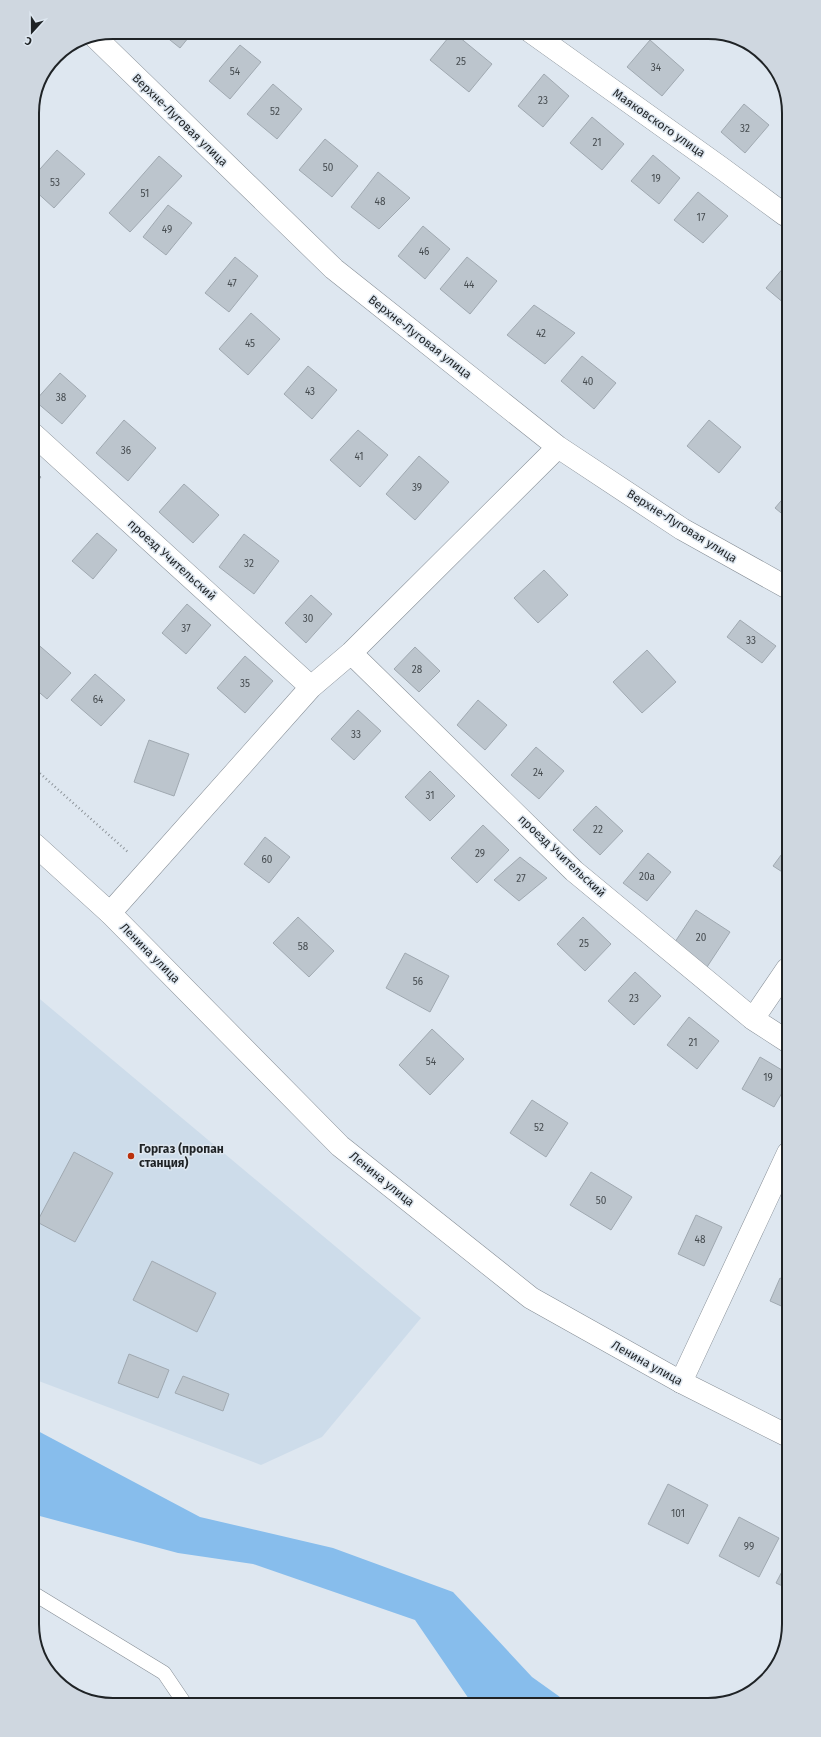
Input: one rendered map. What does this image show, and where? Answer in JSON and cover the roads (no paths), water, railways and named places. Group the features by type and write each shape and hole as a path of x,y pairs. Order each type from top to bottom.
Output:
{"street":[{"name":"Маяковского улица","path":"541,39 720,167 782,214"},
{"name":"Верхне-Луговая улица","path":"98,40 334,269 558,447 682,529 782,585"},
{"name":"проезд Учительский","path":"39,439 311,687"},
{"path":"110,912 311,687 352,653 558,447"},
{"name":"проезд Учительский","path":"352,653 574,871 753,1019 782,1038"},
{"name":"Ленина улица","path":"39,848 110,912 340,1146 531,1298 680,1382 782,1433"},
{"path":"753,1019 782,976"},
{"path":"680,1382 782,1166"}],"lane":[{"path":"39,1597 164,1673 181,1698"}],"water":[{"path":"39,1432 200,1517 333,1548 453,1592 532,1677 561,1698 468,1698 415,1620 253,1564 178,1553 39,1516"}],"place":[{"name":"Горгаз (пропан станция)","path":"131,1156"}]}
